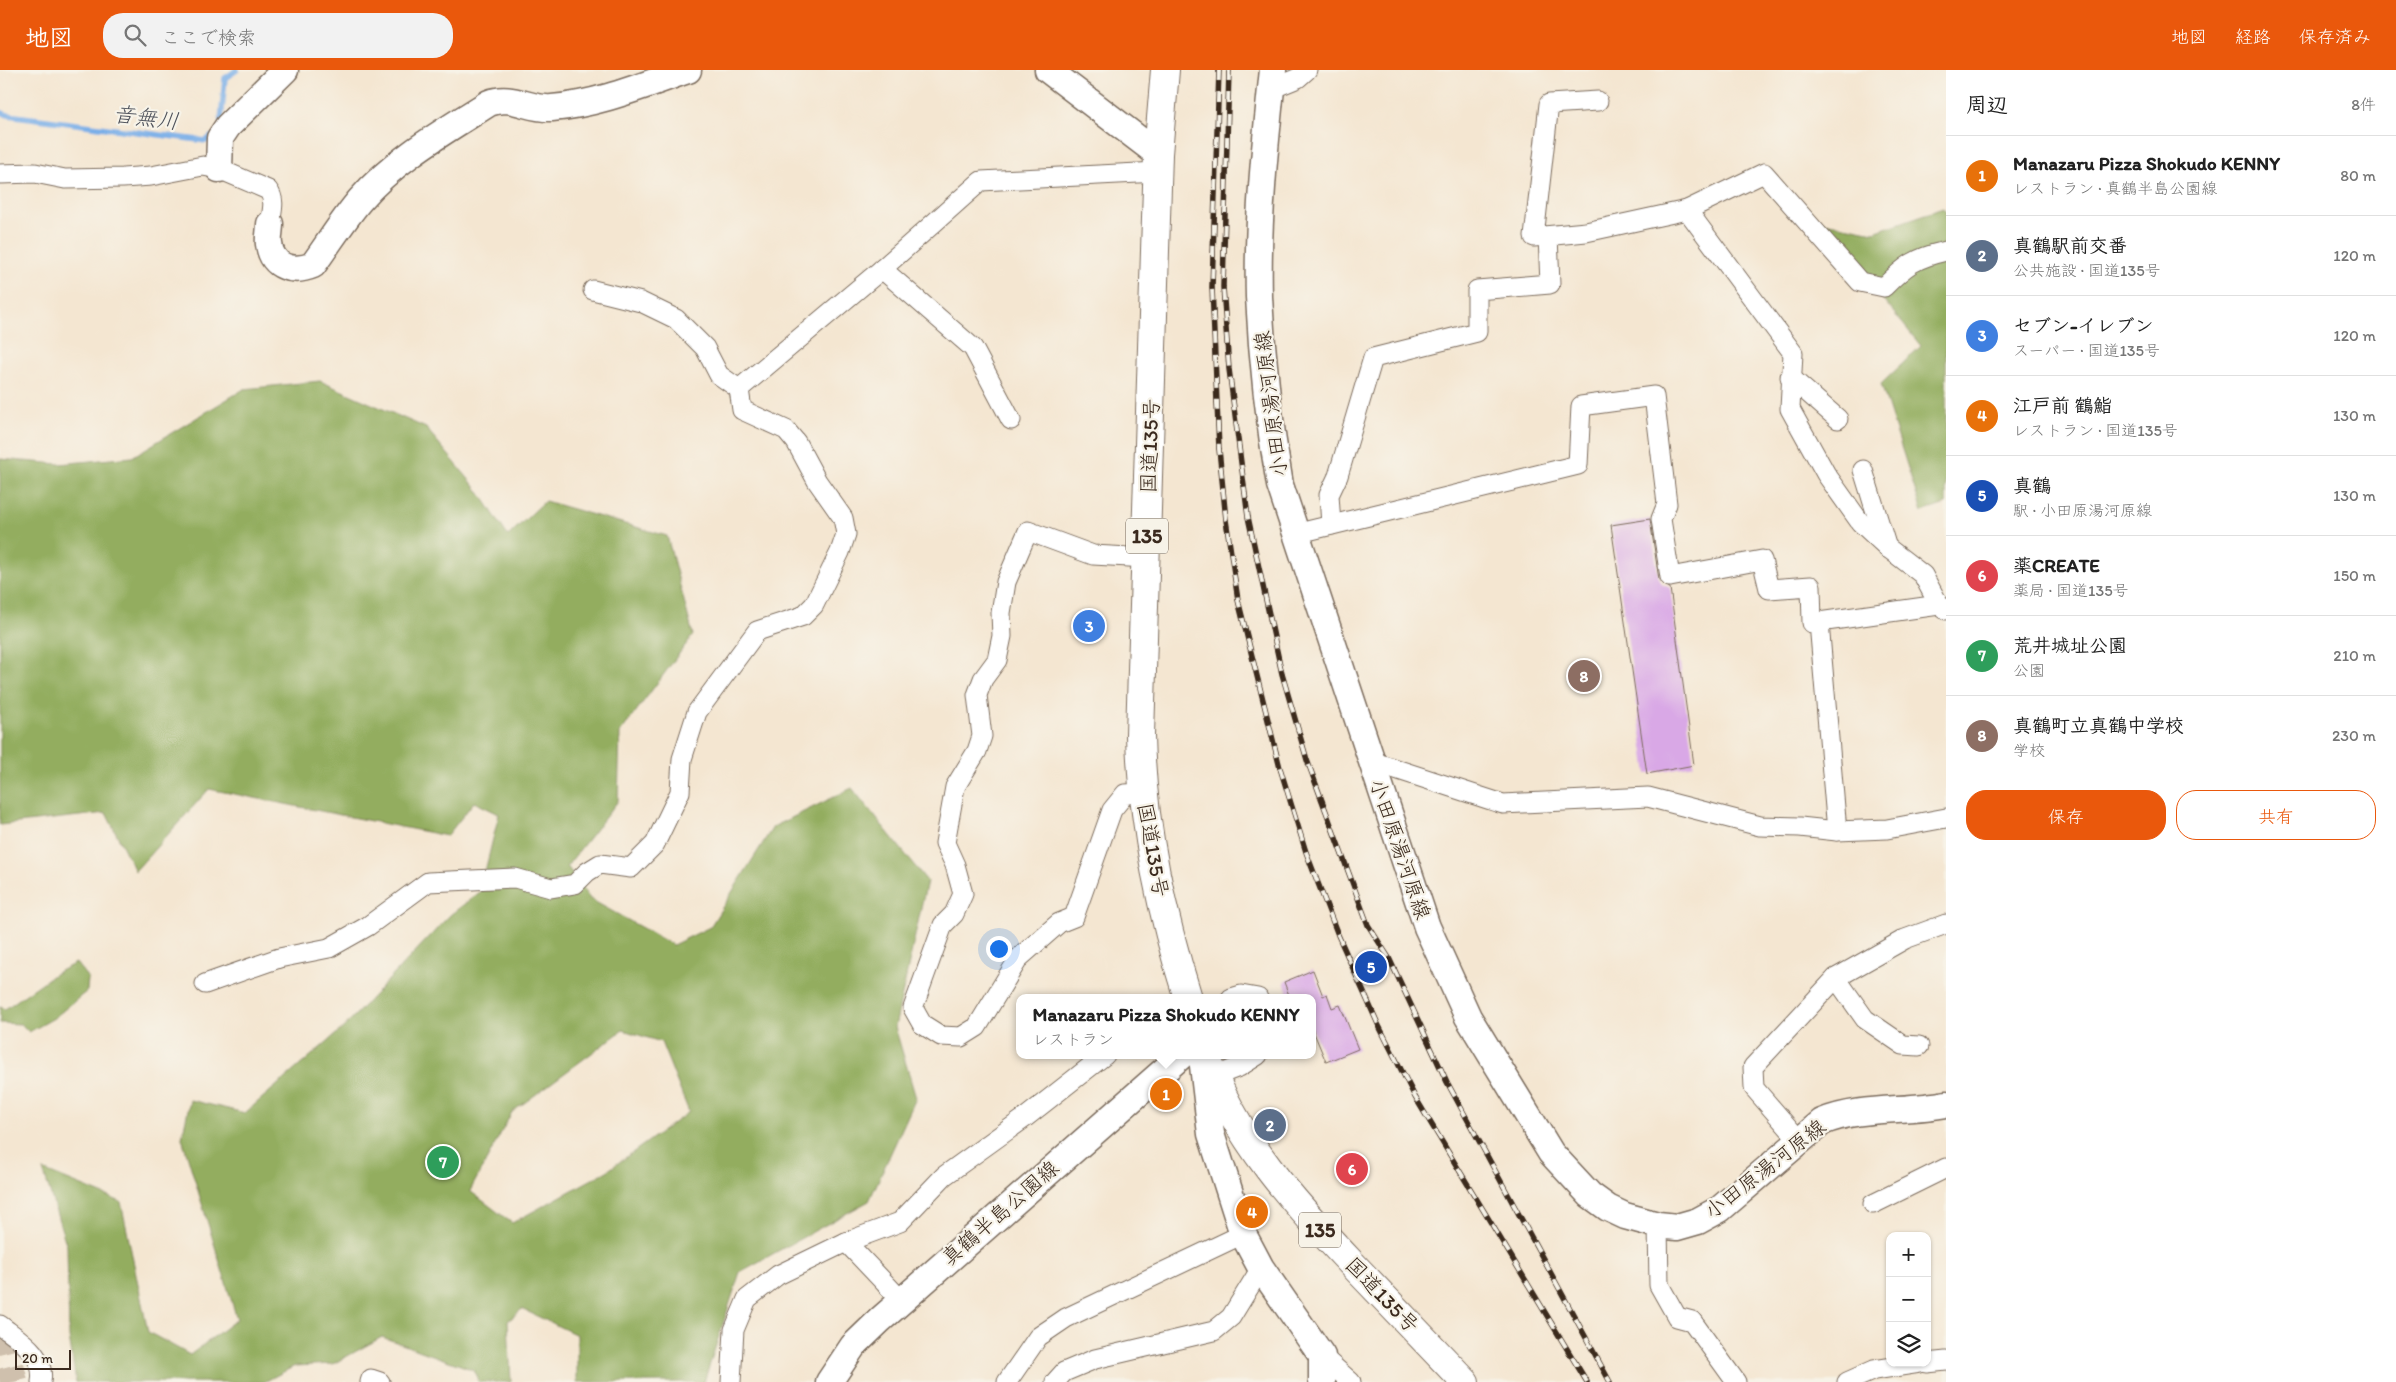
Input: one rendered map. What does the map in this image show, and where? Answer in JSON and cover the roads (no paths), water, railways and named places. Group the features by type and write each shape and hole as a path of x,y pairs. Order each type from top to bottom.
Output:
{"highway":[{"name":"国道135号","path":"1165,70 1158,163 1140,735 1142,793 1151,850 1168,932 1187,994"},
{"name":"国道135号","path":"1207,1062 1228,1105 1264,1162 1296,1204 1465,1382"}],"main road":[{"path":"219,169 220,138 228,126 285,70"},
{"path":"270,224 269,245 273,256 279,264 290,269 306,268 313,265 362,198 391,171 427,143 489,103 500,99 541,108 567,106 620,94 688,70"},
{"path":"1048,70 1158,163"},
{"name":"小田原湯河原線","path":"1272,79 1263,175 1259,296 1268,416 1280,485 1427,927 1468,1017 1552,1153 1590,1195 1625,1216 1658,1225 1677,1227 1698,1221 1720,1209 1822,1122 1841,1114 1926,1108 1946,1104"},
{"name":"真鶴半島公園線","path":"829,1382 852,1346 901,1300 1177,1059"},
{"path":"1207,1062 1211,1134 1243,1234 1261,1268 1322,1356 1322,1382"}],"street":[{"path":"1272,79 1298,78 1307,70"},
{"path":"1598,101 1549,104 1534,237 1586,232 1687,210 1764,173 1860,282 1884,287 1904,266 1926,255 1946,251"},
{"path":"739,390 882,269 981,181 1158,163"},
{"path":"0,174 35,173 65,179 151,176 203,166 219,169 268,190 272,196 273,204 270,224"},
{"path":"1295,534 1578,465 1581,406 1654,396 1667,504 1661,518 1670,577 1762,560 1770,589 1812,586 1812,623 1942,608 1923,575 1888,548 1860,522 1826,474 1790,409 1790,377 1793,353 1687,210"},
{"path":"1331,525 1328,495 1338,476 1373,358 1477,332 1477,290 1550,284 1548,236"},
{"path":"882,269 973,348 1011,420"},
{"path":"205,984 279,958 329,948 368,926 428,882 515,878 551,888 575,884 587,872 600,864 630,868 655,844 680,792 682,759 697,712 757,631 803,616 814,605 840,552 846,534 843,518 817,481 796,442 786,430 742,410 739,390 719,375 705,348 676,318 641,302 593,290"},
{"path":"1790,377 1838,419"},
{"path":"1863,470 1888,548"},
{"path":"1142,793 1125,794 1112,810 1074,917 1059,923 1019,958 977,1027 961,1037 954,1037 941,1036 922,1024 913,1008 943,925 954,914 963,894 955,865 945,843 955,787 980,744 982,736 978,695 983,679 997,660 1002,636 1001,613 1006,582 1028,531 1093,555 1147,558"},
{"path":"1819,623 1837,831"},
{"path":"1371,761 1503,804 1648,797 1760,826 1800,827 1837,831 1888,829 1946,818"},
{"path":"1799,1140 1754,1088 1752,1067 1836,978 1904,939 1946,924"},
{"path":"1836,978 1865,1018 1903,1045 1919,1046"},
{"path":"731,1382 734,1330 747,1299 778,1275 846,1242 900,1222 944,1176 1026,1117 1100,1059"},
{"path":"1207,1062 1239,1067 1252,1059"},
{"path":"1873,1204 1946,1168"},
{"path":"1658,1225 1659,1285 1677,1317 1692,1321 1736,1382"},
{"path":"1007,1382 1038,1337 1066,1318 1243,1234"},
{"path":"846,1242 901,1300"},
{"path":"1055,1382 1064,1372 1095,1359 1214,1331 1231,1317 1261,1268"},
{"path":"0,1325 35,1353 43,1373 42,1382"},
{"path":"1322,1356 1351,1382"},
{"path":"1931,1362 1946,1361"},
{"path":"1847,1382 1874,1370 1910,1370"},
{"path":"370,1382 371,1379 380,1382"}],"waterway":[{"name":"音無川","path":"221,121 225,78 237,70"},
{"name":"音無川","path":"0,112 8,115 206,141 211,137"}],"tunnel":[{"path":"0,1325 14,1382"}],"railway":[{"path":"1219,70 1212,287 1219,449 1226,520 1238,600 1280,768 1306,852 1338,935 1378,1024 1415,1097 1587,1382"},
{"path":"1229,70 1223,287 1229,369 1248,517 1282,674 1307,760 1368,925 1389,958 1447,1082 1610,1382"}],"place":[{"name":"セブン-イレブン","path":"1089,626"},
{"name":"真鶴町立真鶴中学校","path":"1584,676"},
{"name":"真鶴","path":"1371,967"},
{"name":"Manazaru Pizza Shokudo KENNY","path":"1166,1094"},
{"name":"真鶴駅前交番","path":"1270,1125"},
{"name":"荒井城址公園","path":"443,1162"},
{"name":"薬CREATE","path":"1352,1169"},
{"name":"江戸前 鶴鮨","path":"1252,1212"}]}
